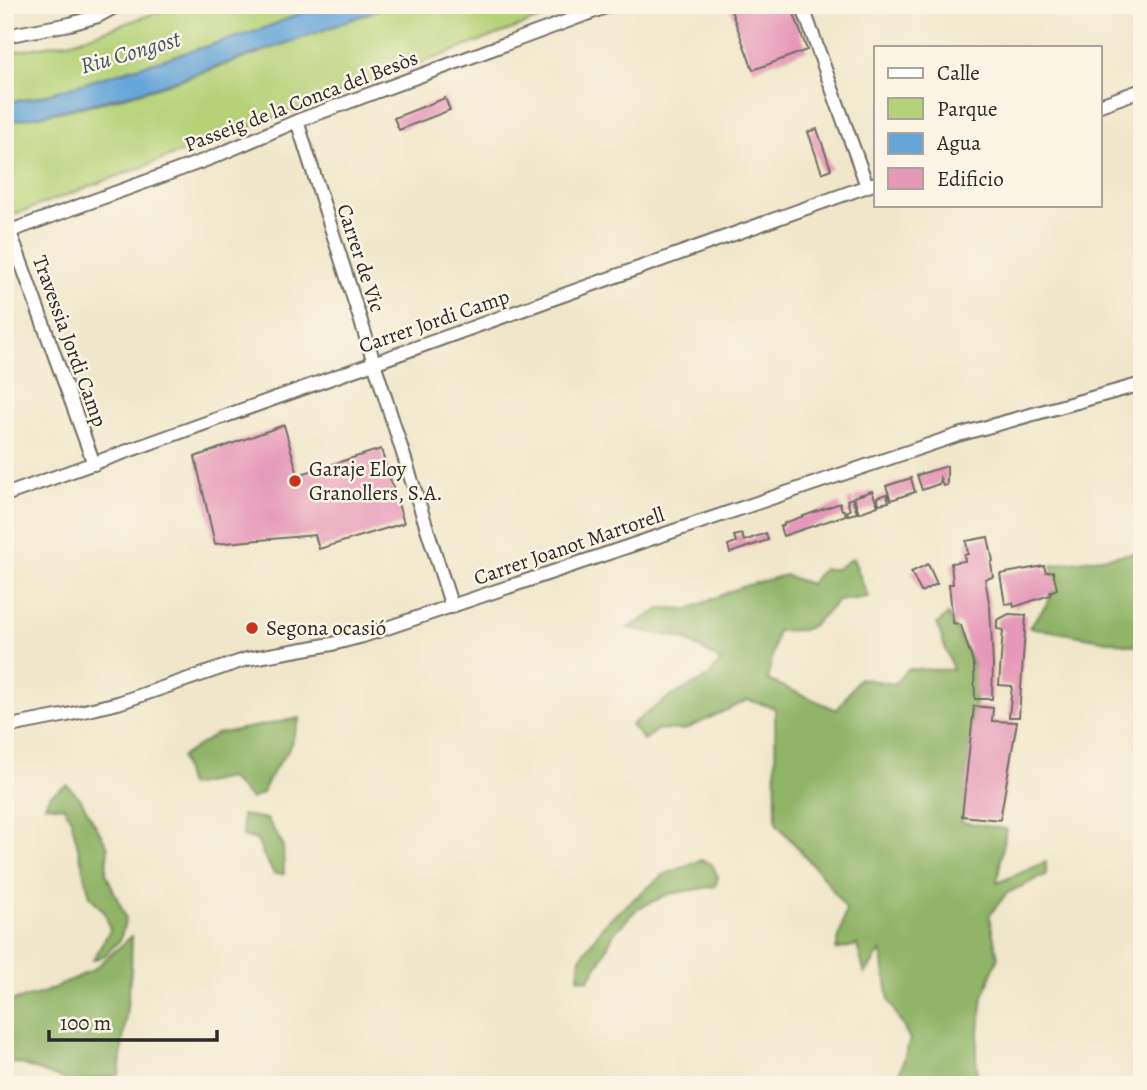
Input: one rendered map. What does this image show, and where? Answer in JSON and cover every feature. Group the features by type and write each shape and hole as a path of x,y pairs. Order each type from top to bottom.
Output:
{"street":[{"path":"5,36 70,24 98,16 118,5"},
{"name":"Passeig de la Conca del Besòs","path":"8,232 211,158 297,121 611,5"},
{"path":"802,5 871,185"},
{"path":"1102,104 1142,90"},
{"name":"Carrer de Vic","path":"297,121 452,607"},
{"name":"Carrer Jordi Camp","path":"5,495 871,185"},
{"name":"Travessia Jordi Camp","path":"8,232 94,464"},
{"name":"Carrer Joanot Martorell","path":"5,727 118,704 247,659 363,636 958,435 1142,384"}],"green space":[{"path":"178,5 322,5 257,31 38,97 5,103 5,53 75,41"},
{"path":"390,5 577,5 21,212 5,215 5,122 142,92"},
{"path":"1142,552 1142,647 1029,627 1050,599 1053,586 1052,565"},
{"path":"853,558 868,597 838,601 813,625 803,630 777,631 768,680 837,710 859,678 894,684 908,669 953,670 937,624 948,614 978,673 962,822 1006,829 997,883 1046,862 1046,875 1007,893 989,916 998,957 983,997 976,1056 978,1085 896,1085 910,1039 889,1001 881,950 865,974 857,945 836,950 846,909 824,878 776,823 775,708 748,700 684,730 658,729 644,740 631,725 668,698 708,677 721,661 684,639 628,628 662,608 689,609 741,587 785,575 810,584 823,569 836,569"},
{"path":"300,718 289,749 262,793 251,799 229,778 189,786 181,757 216,734"},
{"path":"67,785 80,798 108,847 106,873 126,918 120,940 105,955 93,960 110,930 105,913 90,896 71,819 64,807 45,805 50,795"},
{"path":"242,815 267,819 283,845 284,874 274,874 257,840 243,836"},
{"path":"701,860 712,864 718,877 715,886 669,894 637,909 614,933 588,980 578,978 580,958 606,922 663,875"},
{"path":"132,936 131,971 119,1075 74,1083 5,1061 5,984 8,1002 43,993 93,970"}],"water":[{"path":"322,5 390,5 308,36 140,92 5,122 5,103 38,97 257,31"}],"building":[{"path":"729,5 791,5 807,50 753,70"},
{"path":"445,98 450,110 399,130 394,118"},
{"path":"817,129 831,169 822,173 808,132"},
{"path":"284,425 298,475 381,449 404,523 319,549 315,535 215,544 195,457"},
{"path":"947,466 947,485 943,486 940,478 939,484 922,490 917,475"},
{"path":"911,478 915,492 891,500 886,486"},
{"path":"872,491 878,506 859,513 854,497"},
{"path":"887,494 889,502 879,504 877,497"},
{"path":"852,498 857,513 848,515 847,511 850,510 847,500"},
{"path":"840,503 846,515 783,536 780,527 784,523"},
{"path":"766,533 768,540 730,553 728,545 736,542 734,536 742,534 744,541"},
{"path":"988,537 993,561 993,577 985,579 990,607 992,699 975,699 974,666 961,625 953,623 949,584 953,584 951,563 965,561 964,555 968,554 966,541"},
{"path":"928,564 937,584 921,592 911,572"},
{"path":"1044,566 1046,572 1053,571 1057,589 1050,592 1050,595 1014,607 1013,603 1005,604 1000,574"},
{"path":"1009,614 1026,615 1019,717 1009,717 1012,686 999,685 1003,630 997,629 997,620"},
{"path":"974,706 993,708 992,721 1017,722 1000,820 962,816"}],"place":[{"name":"Garaje Eloy Granollers, S.A.","path":"295,481"},
{"name":"Segona ocasió","path":"252,628"}],"water label":[{"name":"Riu Congost","path":"130,52"}]}
